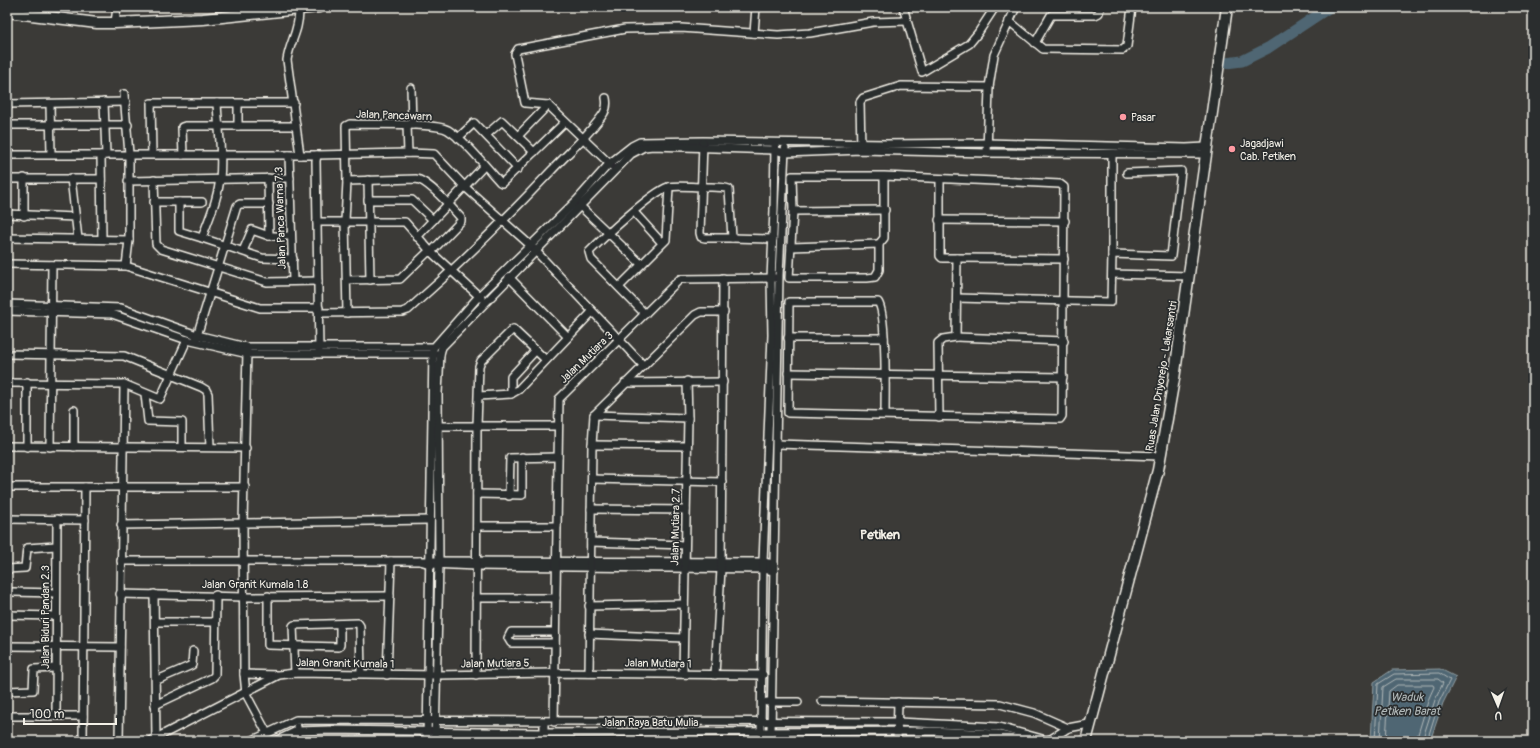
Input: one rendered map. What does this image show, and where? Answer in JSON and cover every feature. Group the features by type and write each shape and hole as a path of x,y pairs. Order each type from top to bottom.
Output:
{"main road":[{"path":"7,12 97,23 115,23 204,19 319,7"},
{"name":"Ruas Jalan Driyorejo - Lakarsantri","path":"1086,741 1089,724 1149,508 1160,456 1174,379 1227,7"}],"street":[{"path":"115,23 117,7"},
{"path":"754,33 756,7"},
{"path":"903,7 925,86"},
{"path":"922,72 969,44 995,7"},
{"path":"987,154 989,87 994,55 1016,7"},
{"path":"1035,43 1054,7"},
{"path":"1051,15 1095,15 1099,12 1100,7"},
{"path":"1009,21 1045,50 1124,50 1127,46 1132,7"},
{"path":"299,10 297,30 288,48 287,60 300,154"},
{"path":"615,170 548,105 525,103 515,54 518,49 625,29 656,28 778,35 810,33 873,22 907,21"},
{"path":"861,147 860,102 863,98 901,86 989,87"},
{"path":"408,153 411,88"},
{"path":"7,104 104,102 125,98 129,154 128,240 126,266"},
{"path":"7,264 126,266 263,308 347,313 405,312 452,272 503,222 582,138 604,113 607,105 606,98"},
{"path":"102,240 101,178 104,102"},
{"path":"152,154 151,103 294,103"},
{"path":"202,238 216,201 220,179 221,154 217,103"},
{"path":"50,104 51,154"},
{"path":"238,104 238,126"},
{"path":"518,136 548,105"},
{"path":"486,135 502,121 534,152"},
{"name":"Jalan Pancawarn","path":"346,154 344,129 347,125 409,125 443,128 458,138 502,183 565,122"},
{"path":"458,138 474,123 518,168"},
{"path":"7,125 128,125"},
{"path":"183,155 182,127 296,126"},
{"path":"578,203 609,164 632,146 640,142 775,146 784,143 987,154 1112,154 1206,150"},
{"path":"765,741 771,732 780,278 785,153 784,143"},
{"path":"886,148 988,143 1186,148 1206,150"},
{"path":"435,741 439,562 433,350 479,296 631,154 644,147 703,144"},
{"path":"703,144 701,237 773,240"},
{"path":"775,146 785,153 861,147"},
{"path":"765,741 761,732 763,675 763,566 772,335 771,279 775,146"},
{"path":"346,154 347,181 345,221 347,313"},
{"path":"7,155 434,154 465,187 532,248 643,365"},
{"path":"957,298 1111,302 1112,154"},
{"name":"Jalan Panca Warna 7.3","path":"289,155 293,281"},
{"path":"317,155 319,354"},
{"path":"417,237 484,166"},
{"path":"1112,254 1171,256 1181,171 1127,173"},
{"path":"884,176 884,238 879,244 878,270 875,277 789,278 793,211 792,176 884,176 1060,184 1064,187 1065,221 1064,341 1062,416 1060,419 885,416 788,413 789,302 878,302 882,312 884,338 886,374 885,416"},
{"path":"24,178 24,216"},
{"path":"71,178 78,239"},
{"path":"7,179 101,178"},
{"path":"268,178 269,236"},
{"path":"128,181 290,178"},
{"path":"347,181 420,179 449,204 461,221 400,279 347,280"},
{"path":"940,179 939,220 940,256 942,258 1064,259"},
{"path":"154,180 156,244 158,248 186,258 267,282 318,281"},
{"path":"368,180 370,280"},
{"path":"619,287 667,237 669,187"},
{"path":"645,314 589,256 589,252 609,233 660,191 669,187 702,187 724,188 730,191 732,238"},
{"path":"368,200 412,200 433,220"},
{"path":"154,202 202,202"},
{"path":"179,202 179,231 268,259 293,259"},
{"path":"578,203 641,264"},
{"path":"196,338 237,206 269,204"},
{"path":"793,211 885,210"},
{"path":"634,212 662,242"},
{"path":"7,214 24,216 75,216"},
{"path":"939,220 1065,221"},
{"path":"317,222 404,222 430,252 485,302"},
{"path":"243,251 252,230 269,236 291,236"},
{"path":"7,238 128,240"},
{"path":"791,246 879,244"},
{"path":"427,741 430,520 441,350 509,277 532,248"},
{"path":"956,337 957,258"},
{"path":"50,447 52,265"},
{"path":"1112,274 1189,276"},
{"path":"509,277 568,337"},
{"path":"715,674 721,566 724,312 723,278"},
{"name":"Jalan Mutiara 3","path":"554,722 559,399 680,279 780,278"},
{"path":"7,304 112,314 187,340 196,338"},
{"path":"7,311 51,308 121,308 196,338 247,351 319,354 433,350"},
{"path":"479,396 511,394 522,386 592,312"},
{"path":"589,673 592,446 594,415 697,313 724,312"},
{"path":"476,675 477,426 479,396 478,373 480,361 510,330 516,331 546,360"},
{"path":"939,417 938,343 943,339 956,337 1064,341"},
{"path":"788,338 884,338"},
{"path":"7,382 124,384 160,399 187,340"},
{"path":"247,351 319,347 441,350"},
{"path":"511,394 511,377 536,350"},
{"path":"247,351 246,448 243,523 244,674 246,694 267,734"},
{"path":"7,354 124,356 207,391 210,447"},
{"path":"788,373 1063,377"},
{"path":"27,382 27,446"},
{"name":"Jalan Mutiara 2.7","path":"683,674 685,545 688,481 687,382"},
{"path":"625,383 723,382"},
{"path":"119,741 121,487 124,384"},
{"path":"145,394 148,420 181,421 182,447"},
{"path":"74,410 74,447"},
{"path":"594,415 688,418"},
{"path":"435,426 558,426"},
{"path":"777,444 1160,456"},
{"path":"7,446 246,448"},
{"path":"592,446 687,446"},
{"path":"477,494 509,496 522,495 522,457"},
{"path":"509,496 510,458 558,457"},
{"path":"592,478 722,482"},
{"path":"7,487 245,487"},
{"path":"83,741 85,487"},
{"path":"591,509 686,510"},
{"path":"7,519 85,520"},
{"name":"Jalan Biduri Pandan 2.3","path":"56,715 57,519"},
{"path":"121,524 430,520"},
{"path":"476,526 557,526"},
{"path":"591,542 685,545"},
{"path":"7,569 25,568 27,548 56,546"},
{"path":"121,561 391,561 477,564 763,566 774,568"},
{"path":"387,675 391,561"},
{"path":"13,592 56,593"},
{"name":"Jalan Granit Kumala 1.8","path":"120,594 390,596"},
{"path":"153,740 156,680 154,594"},
{"path":"155,705 214,676 216,595"},
{"path":"268,596 268,644 339,647 340,624"},
{"path":"476,598 556,598"},
{"path":"589,606 684,604"},
{"path":"7,615 56,616"},
{"path":"155,622 215,622"},
{"path":"294,673 293,626 340,624 360,624 361,673"},
{"path":"555,632 511,632 508,638 511,643 555,643"},
{"path":"589,634 683,638"},
{"path":"7,646 57,645 120,647"},
{"path":"156,680 192,665 193,651"},
{"path":"7,691 33,690 34,669 56,668"},
{"name":"Jalan Granit Kumala 1","path":"153,740 246,694 279,675 294,673 361,673 387,675 436,675"},
{"name":"Jalan Mutiara 5","path":"436,675 554,673"},
{"name":"Jalan Mutiara 1","path":"554,673 763,675"},
{"path":"244,674 279,675"},
{"path":"822,701 1000,704 1034,713 1068,728"},
{"path":"762,702 798,702"},
{"path":"897,741 898,702"},
{"path":"7,716 83,716"},
{"path":"251,741 296,720 554,722 715,720 762,722 898,722 999,727 1046,740 1052,739 1068,728 1089,724"},
{"path":"296,720 297,741"},
{"path":"544,722 544,737"},
{"name":"Jalan Raya Batu Mulia","path":"276,741 297,731 427,732 544,737 714,732 898,732 996,734 1008,739 1025,741"},
{"path":"714,732 714,741"}],"water":[{"name":"Waduk Petiken Barat","path":"1440,669 1456,677 1443,703 1430,741 1371,741 1374,682 1392,670"}],"waterway":[{"path":"1226,63 1242,61 1268,48 1330,7"}],"place":[{"name":"Pasar","path":"1123,117"},
{"name":"Jagadjawi Cab. Petiken","path":"1232,149"}],"district":[{"name":"Petiken","path":"880,534"}]}
